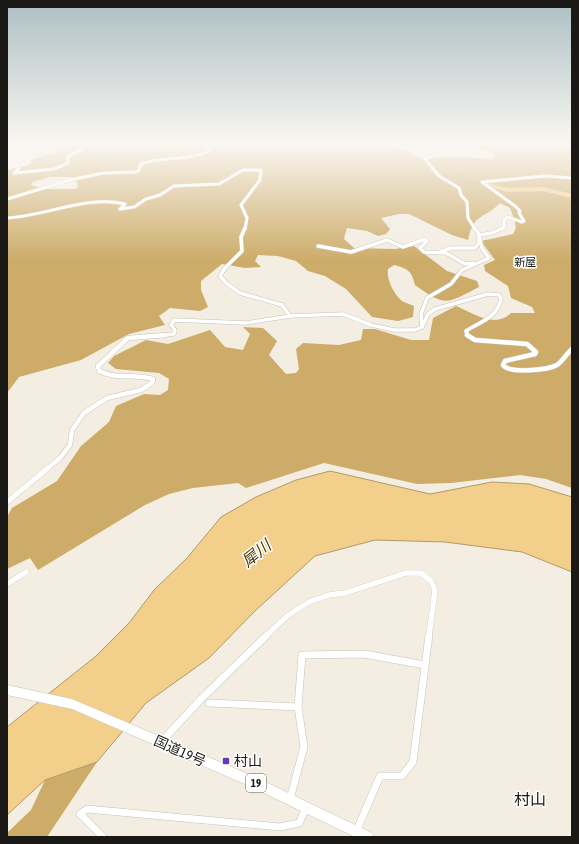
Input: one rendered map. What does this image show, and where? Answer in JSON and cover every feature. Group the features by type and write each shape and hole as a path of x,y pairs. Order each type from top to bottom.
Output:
{"highway":[{"name":"国道19号","path":"7,690 72,704 290,799 368,837"}],"street":[{"path":"7,199 62,182"},
{"path":"7,218 36,215 82,204 104,201 124,203 125,205 120,209 130,209 146,200 163,194 174,186 219,184 222,182"},
{"path":"258,182 241,205 247,218 247,224 241,237 243,247 242,251 223,269 220,276 226,284 242,295 282,306 290,316"},
{"path":"422,327 421,314 427,298 451,284 462,270 489,258 482,248 480,235 471,227 467,220 467,202 461,195 459,188 447,182"},
{"path":"318,246 351,252 387,240 403,248 425,239 428,240 420,246 421,251 434,254 451,248 475,248 479,243 477,235 492,233 504,227 504,220 507,217 511,217 522,222 524,221 519,213 520,211 515,205 498,192 488,189 482,182"},
{"path":"440,252 457,257 465,264 479,263"},
{"path":"7,502 17,496 60,458 70,445 74,427 84,413 107,398 141,390 153,381 151,378 107,375 97,368 99,363 125,340 133,337 172,335 175,332 171,325 172,321 177,319 240,323 279,319 290,316 343,314 349,318 395,330 410,331 422,327 428,314 435,309 488,294 500,296 501,300 493,317 466,331 470,338 475,340 527,344 535,350 536,353 531,356 505,361 503,365 505,368 513,371 552,367 558,364 572,350"},
{"path":"7,584 26,572"},
{"path":"157,741 287,616 309,602 329,595 345,593 406,573 421,573 431,581 436,590 424,664 413,762 402,776 380,776 356,832"},
{"path":"290,799 300,767 304,747 298,707 302,655 356,653 385,656 424,664"},
{"path":"209,703 298,707"},
{"path":"103,837 80,814 87,809 280,827 299,823 306,807"}],"shaded area":[{"path":"7,182 33,182 31,185 45,189 75,189 78,187 77,182 572,182 572,488 546,479 520,475 451,483 417,484 324,463 246,488 238,483 193,488 169,494 145,505 38,570 30,558 7,569 7,517 12,508 57,481 81,446 109,422 116,406 144,394 160,395 168,390 169,379 159,373 116,369 108,363 114,356 146,340 168,344 210,330 225,347 243,350 250,334 243,327 263,328 277,341 269,355 286,374 296,373 299,369 296,349 303,343 339,345 361,340 363,329 375,329 411,340 429,340 433,318 456,306 477,316 491,320 505,318 511,313 535,313 532,307 511,298 508,286 485,271 484,265 495,260 481,241 513,234 515,231 514,218 510,208 500,203 477,220 470,231 468,240 452,235 409,214 399,214 381,218 390,229 386,234 378,236 367,231 347,228 344,239 354,248 395,249 414,246 447,271 477,281 479,287 460,297 447,301 440,300 415,285 412,276 406,269 394,265 388,269 388,277 391,286 396,295 402,301 414,306 413,317 398,321 372,317 346,289 325,276 308,271 296,261 278,256 258,255 255,261 261,267 245,268 222,264 201,281 201,290 208,307 200,311 170,308 159,316 165,325 129,334 81,360 19,377 7,393"},
{"path":"97,762 47,837 7,837 7,833 31,810 45,780"}],"water":[{"name":"犀川","path":"330,471 430,494 492,482 529,484 572,497 572,572 522,552 445,542 375,540 315,556 255,611 209,658 146,703 97,762 45,780 7,815 7,727 96,656 129,623 154,590 187,558 221,517 256,497 296,480"}],"waterway":[{"path":"472,182 483,184"},
{"path":"485,184 507,190 543,189 572,196"}],"place":[{"name":"村山","path":"226,761"}],"district":[{"name":"新屋","path":"525,262"},
{"name":"村山","path":"530,799"}]}
